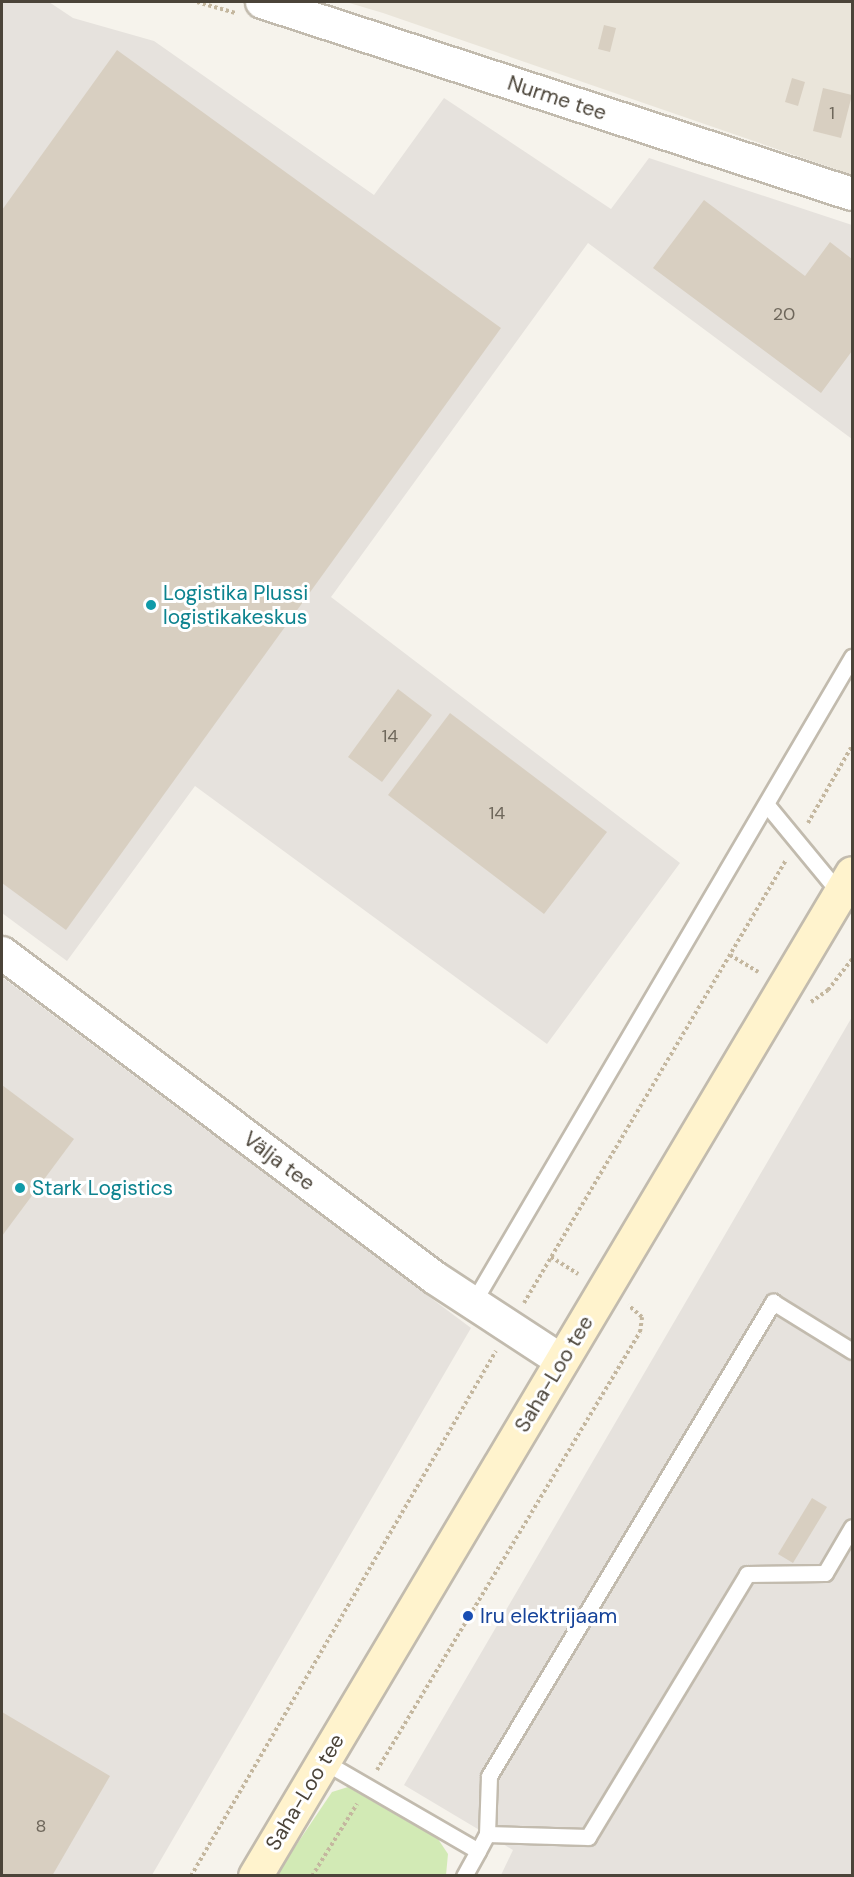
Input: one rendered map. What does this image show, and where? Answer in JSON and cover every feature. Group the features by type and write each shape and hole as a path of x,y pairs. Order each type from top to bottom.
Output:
{"main road":[{"name":"Saha-Loo tee","path":"255,1875 604,1291 848,890"}],"street":[{"name":"Nurme tee","path":"262,2 852,194"},
{"name":"Välja tee","path":"2,953 425,1271 474,1301 562,1362"}],"lane":[{"path":"474,1301 852,657"},
{"path":"767,805 796,843 848,890"},
{"path":"464,1875 487,1834 489,1776 773,1302 852,1351"},
{"path":"487,1834 588,1837 747,1574 825,1573 852,1527"},
{"path":"323,1761 477,1851"}],"path":[{"path":"191,1875 510,1326 852,746"},
{"path":"312,1875 640,1332 642,1317 551,1257"}],"shaded area":[{"path":"2,2 49,2 73,18 154,41 374,195 444,98 611,209 649,158 852,225 852,439 588,243 331,597 680,863 547,1044 195,786 67,961 2,913"},
{"path":"346,2 852,2 852,175 383,13"},
{"path":"2,977 471,1328 152,1875 2,1875"},
{"path":"852,1017 852,1875 501,1875 513,1850 404,1785"}],"green space":[{"path":"348,1787 438,1839 448,1854 446,1875 276,1875 332,1792"}],"building":[{"path":"604,25 616,28 610,52 598,49"},
{"name":"Logistika Plussi logistikakeskus","path":"117,50 501,328 66,930 2,883 2,210"},
{"path":"792,78 805,82 798,106 785,102"},
{"path":"823,88 852,95 841,138 813,131"},
{"path":"704,200 805,276 830,242 852,259 852,351 821,393 653,268"},
{"path":"398,689 432,715 382,782 348,757"},
{"path":"450,713 607,832 544,914 388,795"},
{"name":"Stark Logistics","path":"2,1085 74,1139 2,1236"},
{"path":"812,1498 827,1507 793,1563 778,1554"},
{"path":"2,1712 110,1776 52,1876 2,1876"}],"place":[{"name":"Logistika Plussi logistikakeskus","path":"151,605"},
{"name":"Stark Logistics","path":"20,1188"},
{"name":"Iru elektrijaam","path":"468,1616"}]}
